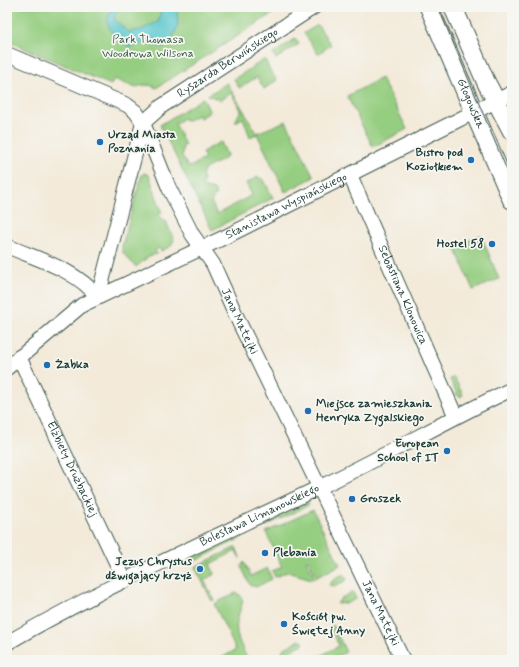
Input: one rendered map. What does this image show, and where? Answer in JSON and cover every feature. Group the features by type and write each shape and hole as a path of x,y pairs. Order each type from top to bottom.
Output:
{"street":[{"name":"Ryszarda Berwińskiego","path":"143,123 162,106 314,7"},
{"name":"Głogowska","path":"429,7 512,200"},
{"name":"Głogowska","path":"453,7 486,82 505,97 512,131"},
{"name":"Jana Matejki","path":"7,54 127,105 136,112 143,123 169,188 192,234 213,264 239,322 403,660"},
{"name":"Stanisława Wyspiańskiego","path":"7,368 73,310 350,175 473,111 505,97"},
{"path":"127,105 143,107 162,106"},
{"path":"98,297 143,123"},
{"name":"Sebastiana Klonowica","path":"350,175 455,416"},
{"path":"7,246 71,274 89,286 98,297"},
{"name":"Elżbiety Drużbackiej","path":"19,357 125,581"},
{"name":"Bolesława Limanowskiego","path":"7,643 125,581 320,488 455,416 512,389"}],"green space":[{"name":"Park Thomasa Woodrowa Wilsona","path":"7,7 283,7 156,88 146,85 136,88 114,79 111,85 7,41"},
{"path":"318,25 331,45 318,54 304,33"},
{"path":"295,39 299,44 276,59 273,54"},
{"path":"265,59 270,71 277,80 264,89 257,77 239,88 234,79"},
{"path":"381,78 407,129 373,147 347,96"},
{"path":"227,83 257,133 286,121 314,177 285,192 257,134 250,137 243,118 235,122 241,110 231,93 220,100 208,95"},
{"path":"203,98 210,112 200,118 198,115 186,121 183,118 175,124 185,145 183,146 182,156 188,167 205,159 202,152 221,142 227,155 226,158 205,169 202,175 204,180 202,187 214,190 216,194 211,202 217,214 252,195 246,183 258,177 264,180 273,198 212,230 160,125"},
{"path":"144,173 149,175 162,213 159,214 163,222 166,221 174,240 171,246 161,251 159,248 155,250 157,254 149,256 136,267 123,253 122,246 141,177"},
{"path":"481,235 499,279 473,290 455,247"},
{"path":"454,377 463,395 460,397 457,395 450,379"},
{"path":"307,502 309,505 245,536 243,533"},
{"path":"313,510 340,565 317,577 308,560 306,561 315,578 312,579 287,572 275,577 272,571 282,567 266,532"},
{"path":"241,534 243,537 193,562 191,558"},
{"path":"236,547 240,558 236,551 210,564 215,574 204,580 214,600 212,601 195,567"},
{"path":"244,562 251,576 267,568 272,579 256,587 250,585 241,566"},
{"path":"344,574 347,580 335,586 329,585 335,578"},
{"path":"353,592 356,599 348,603 337,604 341,598"},
{"path":"236,593 240,595 243,601 237,625 238,637 248,660 217,660 236,650 214,604"},
{"path":"333,625 346,652 329,660 312,660 339,646 330,627"},
{"path":"300,640 303,641 303,644 286,653 282,652 283,649"}],"water":[{"path":"116,7 125,7 117,10 114,17 115,20 128,32 140,30 158,22 162,7 177,7 178,26 172,39 167,45 162,47 146,42 131,47 119,40 114,35 108,24 110,12"}],"tram line":[{"path":"438,7 512,182"}],"place":[{"name":"Urząd Miasta Poznania","path":"100,142"},
{"name":"Bistro pod Koziołkiem","path":"471,160"},
{"name":"Hostel 58","path":"492,244"},
{"name":"Żabka","path":"47,365"},
{"name":"Miejsce zamieszkania Henryka Zygalskiego","path":"308,411"},
{"name":"European School of IT","path":"447,451"},
{"name":"Groszek","path":"352,499"},
{"name":"Plebania","path":"265,553"},
{"name":"Jezus Chrystus dźwigający krzyż","path":"200,569"},
{"name":"Kościół pw. Świętej Anny","path":"284,624"}]}
